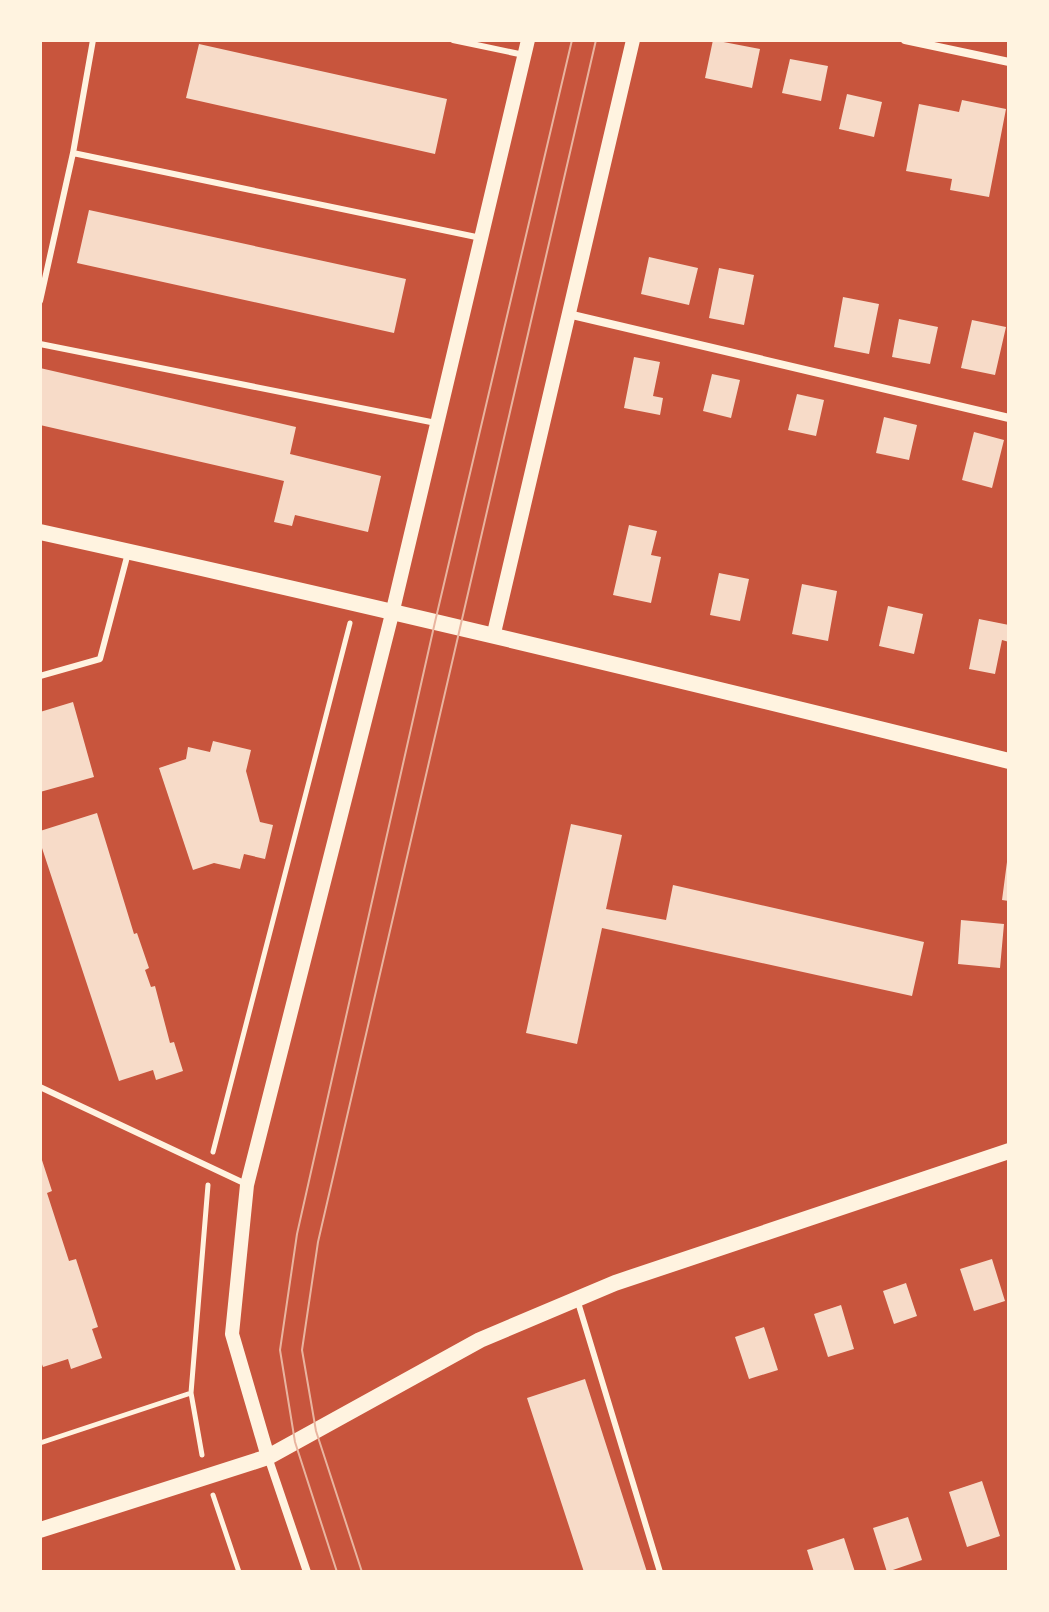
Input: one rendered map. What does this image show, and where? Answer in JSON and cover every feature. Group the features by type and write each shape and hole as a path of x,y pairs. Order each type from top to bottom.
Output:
{"main road":[{"path":"40,532 392,614 494,633 1009,761"},
{"path":"40,1530 268,1457 480,1340 615,1283 1009,1151"}],"street":[{"path":"494,633 633,40"},
{"path":"905,40 1009,62"},
{"path":"307,1572 268,1457 232,1334 247,1185 392,614 526,48"},
{"path":"568,314 1009,418"}],"lane":[{"path":"40,301 73,153 93,40"},
{"path":"453,40 526,48"},
{"path":"73,153 481,238"},
{"path":"40,344 436,423"},
{"path":"40,676 100,659 129,552"},
{"path":"40,1087 247,1185"},
{"path":"577,1299 660,1572"}],"path":[{"path":"40,1443 191,1393 210,1167 354,605"}],"building":[{"path":"713,40 760,49 752,88 705,78"},
{"path":"199,44 447,99 435,154 186,98"},
{"path":"790,59 828,66 821,101 782,93"},
{"path":"847,94 882,102 874,137 839,129"},
{"path":"962,100 1006,109 989,197 950,190 952,179 906,171 919,104 959,112"},
{"path":"89,210 406,279 394,333 77,263"},
{"path":"649,257 698,268 689,305 641,294"},
{"path":"719,268 754,275 744,325 709,318"},
{"path":"843,297 879,304 869,354 834,347"},
{"path":"899,319 938,327 930,364 892,357"},
{"path":"972,320 1006,327 995,375 961,368"},
{"path":"634,357 660,362 653,396 663,398 660,415 624,408"},
{"path":"40,368 296,427 290,454 381,476 368,532 295,515 292,526 274,522 284,481 40,425"},
{"path":"712,374 740,380 731,418 703,411"},
{"path":"797,394 824,400 816,436 788,430"},
{"path":"884,417 917,425 909,460 876,453"},
{"path":"974,432 1004,440 992,488 962,480"},
{"path":"629,525 657,531 651,555 661,557 651,603 613,595"},
{"path":"719,573 749,579 740,621 710,615"},
{"path":"802,584 837,591 828,641 792,634"},
{"path":"888,606 923,614 914,654 879,646"},
{"path":"979,619 1009,625 1009,642 1002,640 995,674 969,669"},
{"path":"73,702 94,777 40,792 40,712"},
{"path":"213,741 251,750 246,771 260,822 273,825 265,859 244,854 240,869 214,863 193,870 159,768 186,759 188,747 210,752"},
{"path":"97,813 134,934 137,933 149,968 145,970 151,987 155,986 170,1043 174,1042 183,1071 156,1080 153,1070 119,1081 40,842 40,831"},
{"path":"571,824 622,835 606,909 666,920 673,885 924,942 912,996 602,928 577,1044 526,1033"},
{"path":"1009,862 1009,901 1002,900"},
{"path":"961,920 1004,924 1000,968 958,964"},
{"path":"40,1154 52,1191 47,1193 69,1261 76,1259 98,1327 92,1329 102,1358 71,1369 68,1359 43,1367 40,1359"},
{"path":"992,1259 1005,1301 974,1311 960,1269"},
{"path":"906,1283 917,1316 894,1324 883,1291"},
{"path":"841,1305 854,1349 828,1357 814,1314"},
{"path":"764,1327 778,1370 749,1379 735,1337"},
{"path":"585,1379 647,1572 584,1572 527,1398"},
{"path":"982,1481 1000,1536 967,1547 949,1492"},
{"path":"908,1517 922,1560 887,1572 873,1528"},
{"path":"844,1538 855,1572 814,1572 807,1550"}],"tram line":[{"path":"337,1572 295,1442 280,1350 297,1234 435,622 572,40"},
{"path":"362,1572 316,1431 302,1350 318,1242 596,40"}]}
